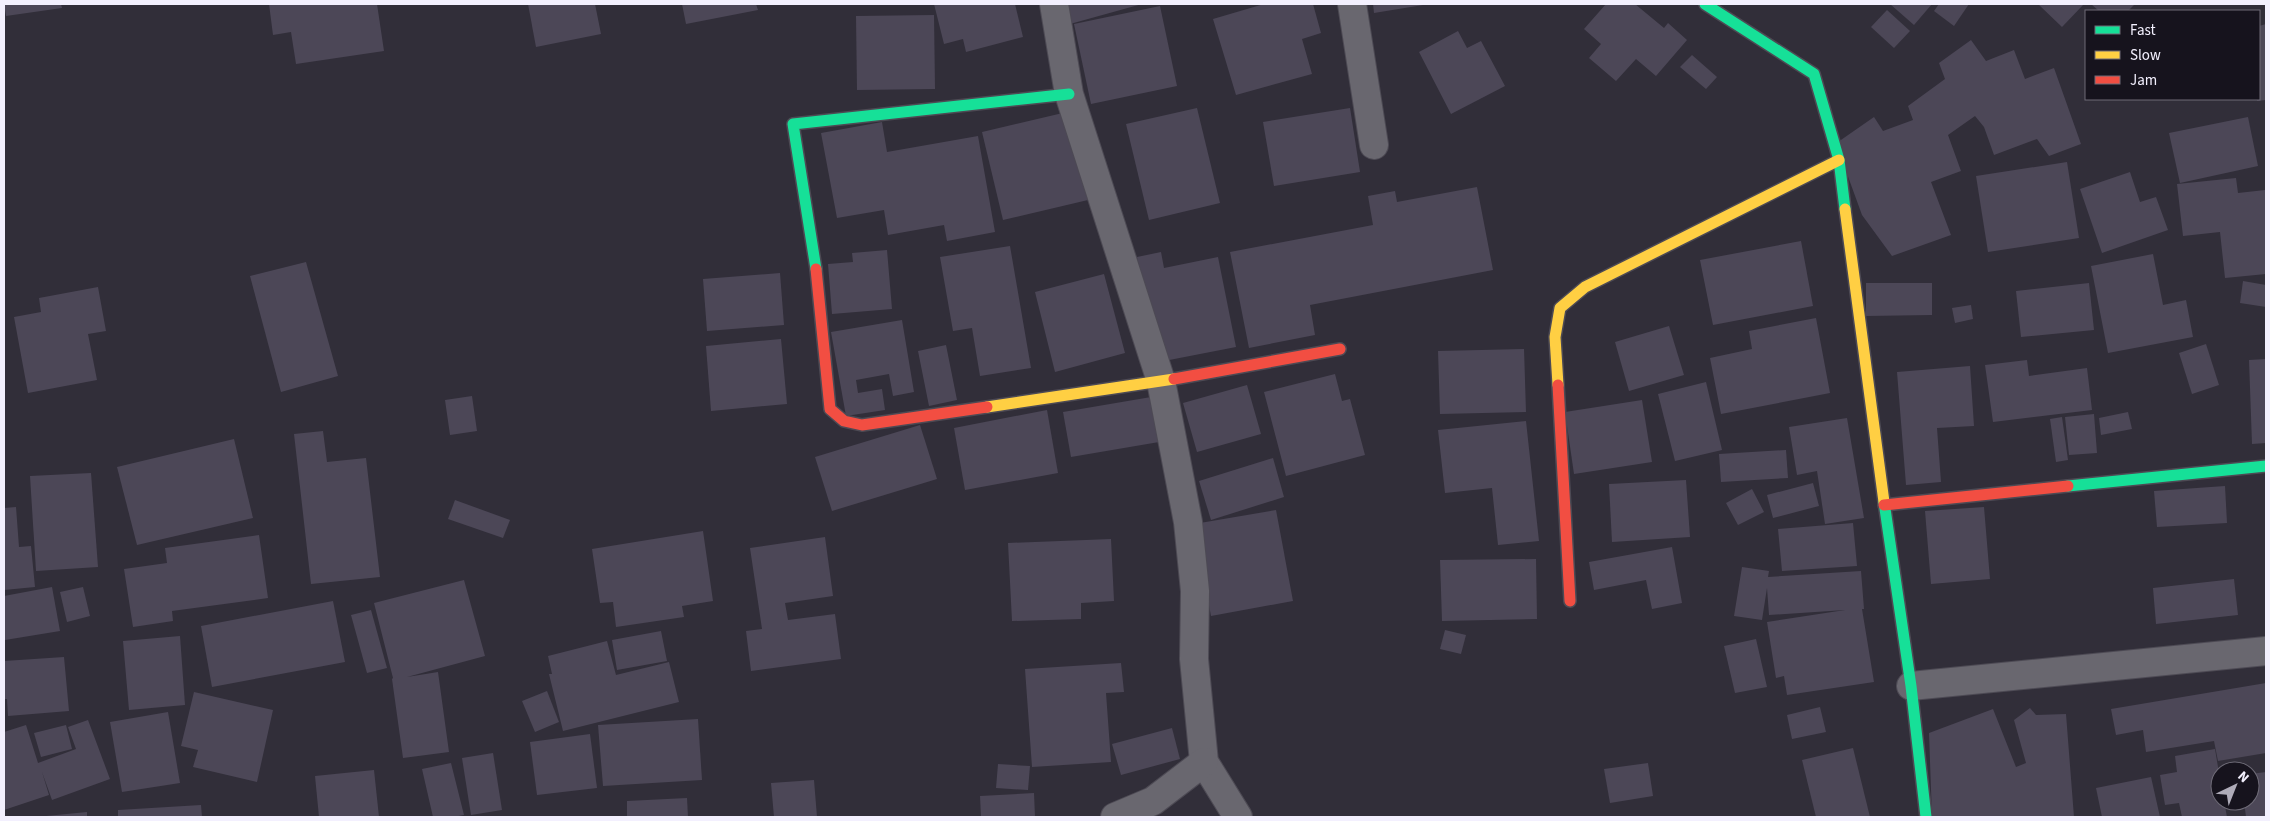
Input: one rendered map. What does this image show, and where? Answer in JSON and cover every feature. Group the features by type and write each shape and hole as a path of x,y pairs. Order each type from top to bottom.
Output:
{"street":[{"path":"1054,4 1069,94 1161,381 1188,522 1195,591 1194,659 1204,762 1238,817"},
{"path":"1352,4 1374,145"},
{"path":"1705,4 1814,74 1839,160 1884,505 1911,686 1926,817"},
{"path":"1069,94 793,124 814,247 830,409 844,421 862,425 1161,381 1340,349"},
{"path":"1570,601 1554,337 1560,308 1584,288 1839,160"},
{"path":"1884,505 2266,466"},
{"path":"1911,686 2266,651"},
{"path":"1115,817 1153,801 1204,762"}],"building":[{"path":"4,4 61,4 62,8 6,16"},
{"path":"269,4 377,4 384,51 296,64 291,32 273,35"},
{"path":"528,4 595,4 601,34 536,47"},
{"path":"682,4 756,4 758,10 686,24"},
{"path":"934,4 1015,4 1023,37 966,52 963,39 944,44"},
{"path":"1064,4 1142,4 1070,24"},
{"path":"1264,4 1313,4 1321,33 1302,39 1312,74 1236,95 1213,19"},
{"path":"1373,4 1422,4 1423,5 1374,13"},
{"path":"1606,4 1635,4 1664,28 1668,23 1687,40 1656,76 1636,59 1616,81 1589,58 1601,44 1584,29"},
{"path":"1890,4 1932,4 1914,25"},
{"path":"1939,4 1969,4 1954,26 1934,11"},
{"path":"2038,4 2084,4 2062,27"},
{"path":"2091,4 2135,4 2129,10 2098,10"},
{"path":"1160,6 1177,86 1091,104 1074,24"},
{"path":"1887,10 1910,31 1894,48 1871,27"},
{"path":"934,15 935,89 857,90 856,16"},
{"path":"2266,24 2266,100 2257,101 2260,100 2260,26"},
{"path":"1458,31 1467,48 1481,41 1505,86 1451,114 1419,52"},
{"path":"1971,40 1986,61 2014,50 2025,79 2054,68 2081,144 2049,156 2037,139 1994,155 1984,127 1975,116 1948,135 1961,171 1931,182 1951,235 1892,256 1862,215 1834,138 1838,142 1874,117 1883,131 1913,120 1908,106 1945,79 1939,63"},
{"path":"1692,55 1717,77 1706,89 1680,67"},
{"path":"1197,108 1220,203 1149,220 1126,124"},
{"path":"1350,108 1360,172 1274,186 1263,122"},
{"path":"1067,112 1088,200 1003,220 982,132"},
{"path":"2248,117 2258,166 2180,183 2169,133"},
{"path":"882,122 887,152 978,136 995,232 947,241 944,225 888,235 884,210 837,218 821,133"},
{"path":"2067,162 2079,238 1988,252 1976,176"},
{"path":"2130,172 2140,202 2156,197 2168,230 2102,253 2080,189"},
{"path":"2236,178 2238,193 2265,190 2266,274 2225,278 2220,232 2183,236 2177,184"},
{"path":"1477,187 1493,270 1310,305 1315,335 1249,348 1230,252 1373,225 1368,196 1395,191 1397,202"},
{"path":"1801,241 1813,306 1713,325 1700,260"},
{"path":"1010,246 1031,368 980,376 972,328 953,331 940,257"},
{"path":"887,250 892,309 832,314 828,264 853,262 852,253"},
{"path":"1161,252 1164,268 1218,257 1236,347 1159,362 1137,257"},
{"path":"2153,254 2163,305 2186,300 2193,337 2108,353 2091,266"},
{"path":"306,262 338,376 281,392 250,276"},
{"path":"780,273 784,325 707,331 703,279"},
{"path":"1104,274 1125,353 1055,372 1035,292"},
{"path":"2243,281 2266,285 2266,307 2240,303"},
{"path":"1866,283 1932,283 1932,315 1866,316"},
{"path":"2089,283 2094,330 2021,337 2016,291"},
{"path":"98,287 106,331 88,334 97,380 28,393 14,317 41,312 39,298"},
{"path":"1971,305 1973,319 1955,323 1952,308"},
{"path":"1816,318 1830,393 1721,414 1710,358 1752,349 1749,331"},
{"path":"902,320 914,392 893,396 889,374 856,380 858,393 882,389 885,410 846,416 831,332"},
{"path":"1669,326 1684,375 1629,391 1615,342"},
{"path":"781,339 787,404 711,411 706,346"},
{"path":"2206,344 2219,385 2192,394 2179,353"},
{"path":"946,345 957,400 929,406 918,351"},
{"path":"1524,349 1526,412 1440,414 1438,351"},
{"path":"2266,359 2266,443 2252,444 2249,360"},
{"path":"2027,360 2029,376 2087,368 2092,410 1993,422 1985,365"},
{"path":"1970,366 1974,426 1937,428 1941,482 1906,485 1897,372"},
{"path":"1335,374 1342,401 1350,399 1365,455 1286,476 1264,392"},
{"path":"1706,382 1722,450 1675,461 1658,394"},
{"path":"1247,385 1261,434 1197,452 1183,403"},
{"path":"472,396 477,431 450,435 445,400"},
{"path":"1157,396 1165,441 1071,457 1063,412"},
{"path":"1642,400 1652,462 1574,474 1565,412"},
{"path":"1047,410 1058,473 965,490 954,428"},
{"path":"2128,412 2132,429 2101,435 2099,418"},
{"path":"2094,414 2097,453 2069,455 2065,417"},
{"path":"2062,417 2068,460 2056,462 2050,419"},
{"path":"1847,418 1864,518 1825,524 1817,471 1797,475 1789,427"},
{"path":"1526,421 1539,541 1498,545 1492,488 1445,493 1438,430"},
{"path":"920,425 937,479 832,511 815,457"},
{"path":"323,431 327,462 366,458 380,577 311,584 294,434"},
{"path":"234,439 253,518 137,545 117,467"},
{"path":"1786,450 1788,478 1721,482 1719,454"},
{"path":"1273,458 1284,497 1211,520 1199,481"},
{"path":"91,473 98,567 36,571 30,476"},
{"path":"1686,480 1690,537 1612,542 1609,484"},
{"path":"1813,483 1819,506 1773,518 1767,495"},
{"path":"2225,486 2227,523 2157,527 2154,491"},
{"path":"1752,489 1764,512 1738,525 1726,503"},
{"path":"455,500 510,520 503,538 448,519"},
{"path":"16,507 19,547 31,546 35,587 4,590 4,508"},
{"path":"1984,507 1990,579 1931,584 1925,511"},
{"path":"1276,510 1293,601 1211,616 1194,524"},
{"path":"1853,523 1857,566 1782,571 1778,529"},
{"path":"703,531 713,601 682,606 684,617 616,627 613,602 600,603 592,549"},
{"path":"259,535 268,598 172,611 173,621 133,627 124,569 167,563 165,548"},
{"path":"825,537 833,596 785,603 788,620 835,614 841,659 751,671 746,631 762,629 750,548"},
{"path":"1111,539 1114,601 1081,603 1081,619 1012,621 1008,543"},
{"path":"1672,547 1682,603 1652,609 1646,580 1594,590 1589,562"},
{"path":"1536,559 1537,619 1442,621 1440,560"},
{"path":"1742,567 1769,571 1768,577 1861,571 1864,609 1862,609 1874,682 1787,695 1784,676 1776,678 1767,622 1845,610 1769,615 1767,588 1762,620 1734,616"},
{"path":"2234,579 2238,615 2156,624 2153,588"},
{"path":"464,580 485,656 407,677 438,672 449,752 403,758 393,678 374,603"},
{"path":"52,587 60,631 5,640 4,596"},
{"path":"83,587 90,616 67,622 60,592"},
{"path":"333,601 345,662 212,687 201,626"},
{"path":"371,610 387,668 367,673 351,615"},
{"path":"1445,630 1466,635 1461,654 1440,649"},
{"path":"661,631 667,661 617,670 612,640"},
{"path":"180,636 185,705 129,710 123,641"},
{"path":"1756,639 1767,687 1735,693 1724,646"},
{"path":"607,641 616,675 669,662 679,702 563,731 549,674 552,674 548,656"},
{"path":"64,657 69,711 8,716 7,699 4,699 4,661"},
{"path":"1121,663 1124,692 1106,693 1111,762 1032,767 1025,669"},
{"path":"2266,683 2266,753 2218,761 2214,741 2146,752 2143,730 2116,735 2111,709"},
{"path":"547,691 559,722 535,732 522,701"},
{"path":"194,692 273,710 257,782 193,767 198,750 181,746"},
{"path":"1820,707 1826,732 1792,739 1787,715"},
{"path":"2030,708 2036,715 2066,714 2074,817 1932,817 1929,733 1993,709 2016,767 2026,763 2014,720"},
{"path":"168,712 180,783 122,792 110,722"},
{"path":"698,719 702,780 603,786 598,725"},
{"path":"88,720 110,779 52,800 42,772 49,795 4,810 4,732 26,725 38,763 76,749 68,727"},
{"path":"66,725 72,749 41,757 34,733"},
{"path":"1172,728 1180,759 1121,775 1112,744"},
{"path":"590,734 597,788 537,795 530,742"},
{"path":"1853,748 1870,817 1816,817 1802,760"},
{"path":"2215,749 2217,761 2210,761 2210,811 2226,811 2227,817 2182,817 2179,803 2165,805 2160,775 2177,772 2175,756"},
{"path":"493,753 502,810 471,815 462,758"},
{"path":"451,763 464,815 433,817 422,769"},
{"path":"1648,763 1653,796 1610,803 1604,769"},
{"path":"998,764 1030,766 1028,790 996,788"},
{"path":"374,770 379,817 319,817 315,776"},
{"path":"2266,772 2266,817 2246,817 2245,811 2260,811 2260,773"},
{"path":"2151,777 2160,817 2102,817 2096,788"},
{"path":"814,780 817,817 774,817 771,783"},
{"path":"1034,793 1035,817 981,817 980,796"},
{"path":"687,798 688,817 627,817 627,801"},
{"path":"201,805 202,817 118,817 118,810"},
{"path":"87,812 87,817 46,817 46,816"}],"traffic: fast":[{"path":"1705,4 1814,74 1839,160 1845,209"},
{"path":"816,269 793,124 1069,94"},
{"path":"2068,486 2266,466"},
{"path":"1884,502 1911,686 1926,817"}],"traffic: slow":[{"path":"1558,385 1555,337 1560,308 1585,287 1839,160"},
{"path":"1845,209 1884,502"},
{"path":"987,407 1174,379"}],"traffic: jam":[{"path":"816,269 830,409 844,421 862,425 987,407"},
{"path":"1174,379 1340,349"},
{"path":"1558,385 1570,601"},
{"path":"1884,505 2068,486"}]}
